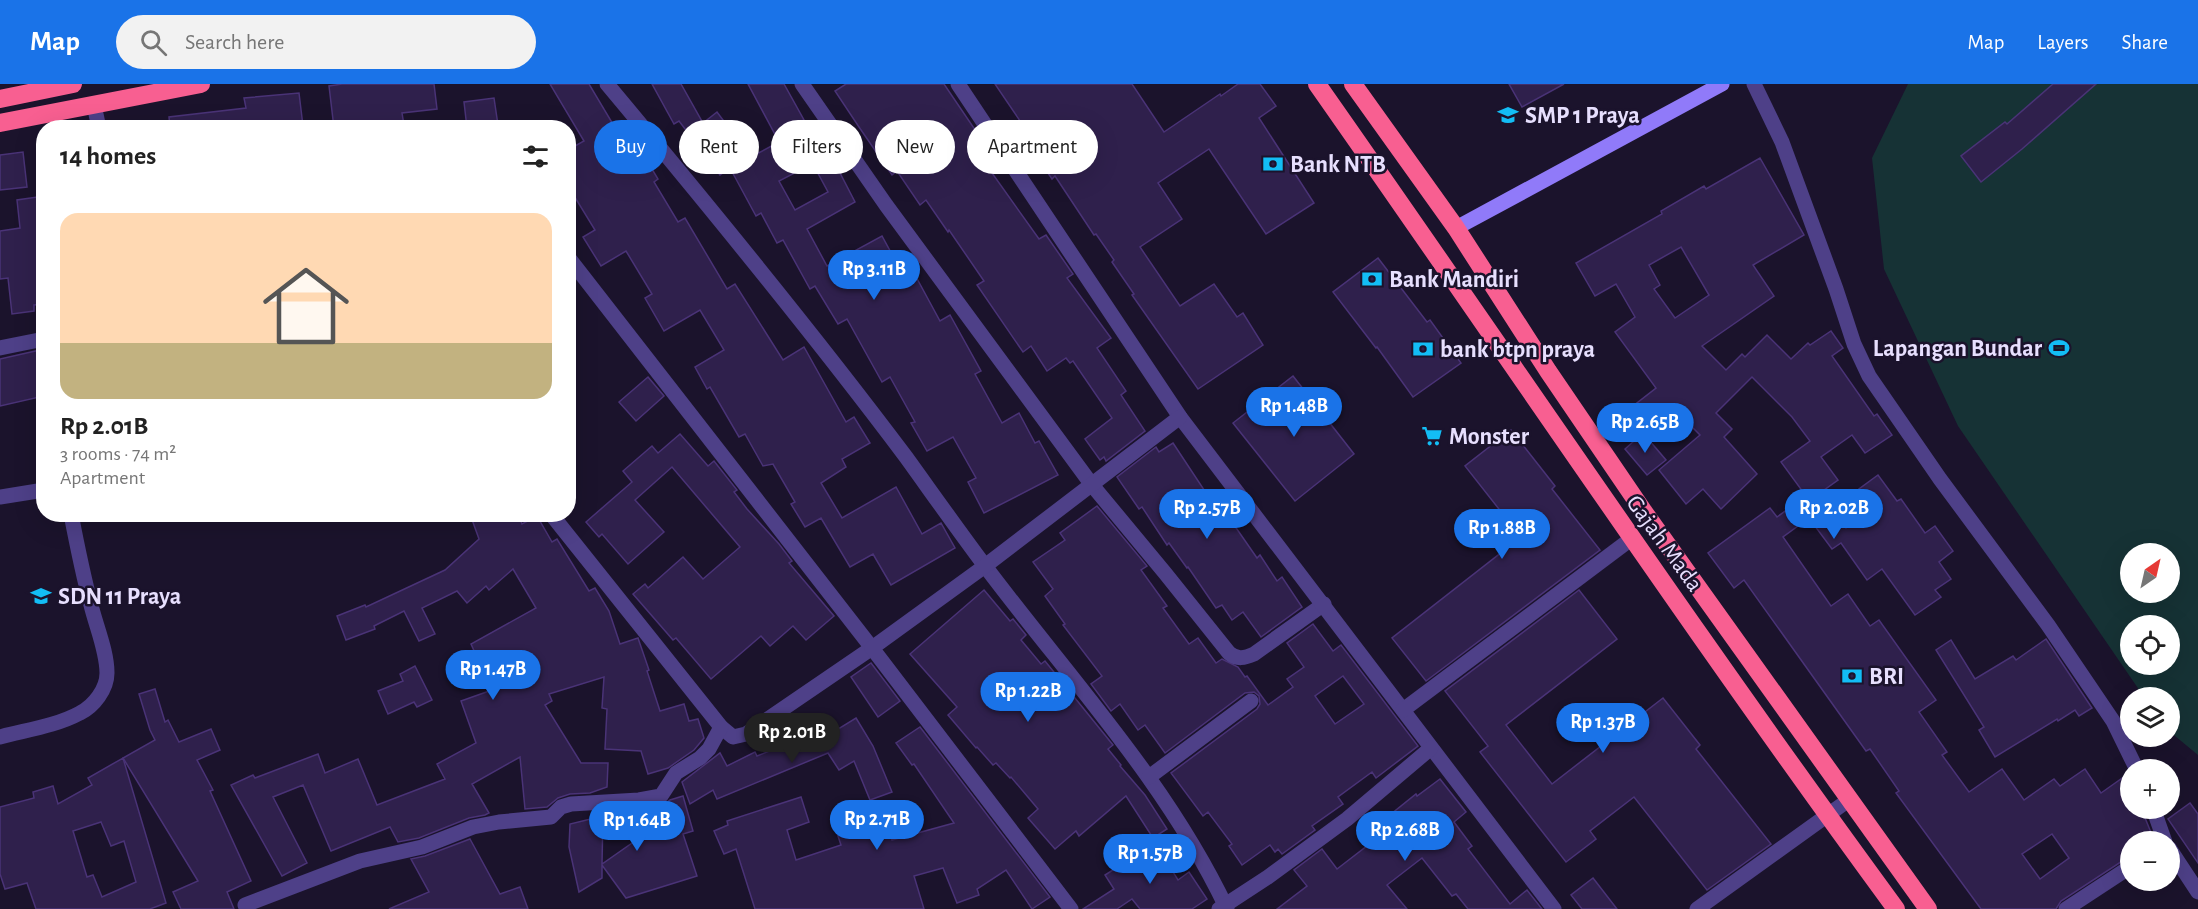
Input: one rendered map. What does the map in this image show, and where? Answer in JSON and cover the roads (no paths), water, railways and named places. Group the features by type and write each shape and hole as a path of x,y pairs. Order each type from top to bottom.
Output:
{"highway":[{"path":"0,99 73,84"},
{"path":"0,123 201,84"},
{"name":"Gajah Mada","path":"1317,84 1631,539 1827,817 1896,909"},
{"name":"Gajah Mada","path":"1353,84 1455,228 1644,512 1695,580 1928,909"}],"main road":[{"path":"1455,228 1722,84"}],"street":[{"path":"607,84 755,264 1149,777 1192,843 1224,908 1347,819 1431,748"},
{"path":"802,84 921,253 1092,485 1233,656 1247,657 1254,654 1324,604"},
{"path":"958,84 1180,417 1554,909"},
{"path":"1754,84 1782,142 1854,344 1869,376 1940,479 2048,625 2113,721 2132,759"},
{"path":"94,105 97,120"},
{"path":"576,267 872,648 1071,909"},
{"path":"0,348 36,341"},
{"path":"557,522 721,727 735,738 746,734 872,648 985,566 1180,417"},
{"path":"0,497 36,491"},
{"path":"0,737 64,720 82,712 96,700 105,685 107,673 104,651 90,603 73,522"},
{"path":"1403,710 1631,539"},
{"path":"1149,777 1251,701"},
{"path":"245,905 360,861 422,847 473,828 519,819 549,817 555,815 561,807 571,804 639,800 662,796 676,772 700,758 709,748 721,727"},
{"path":"1697,909 1850,799"},
{"path":"2180,864 2198,891"},
{"path":"2066,909 2120,874"}],"place":[{"name":"SMP 1 Praya","path":"1508,115"},
{"name":"Bank NTB","path":"1273,164"},
{"name":"Bank Mandiri","path":"1372,279"},
{"name":"Lapangan Bundar","path":"2059,348"},
{"name":"bank btpn praya","path":"1423,349"},
{"name":"Monster","path":"1432,436"},
{"name":"SDN 11 Praya","path":"41,596"},
{"name":"BRI","path":"1852,676"}]}
